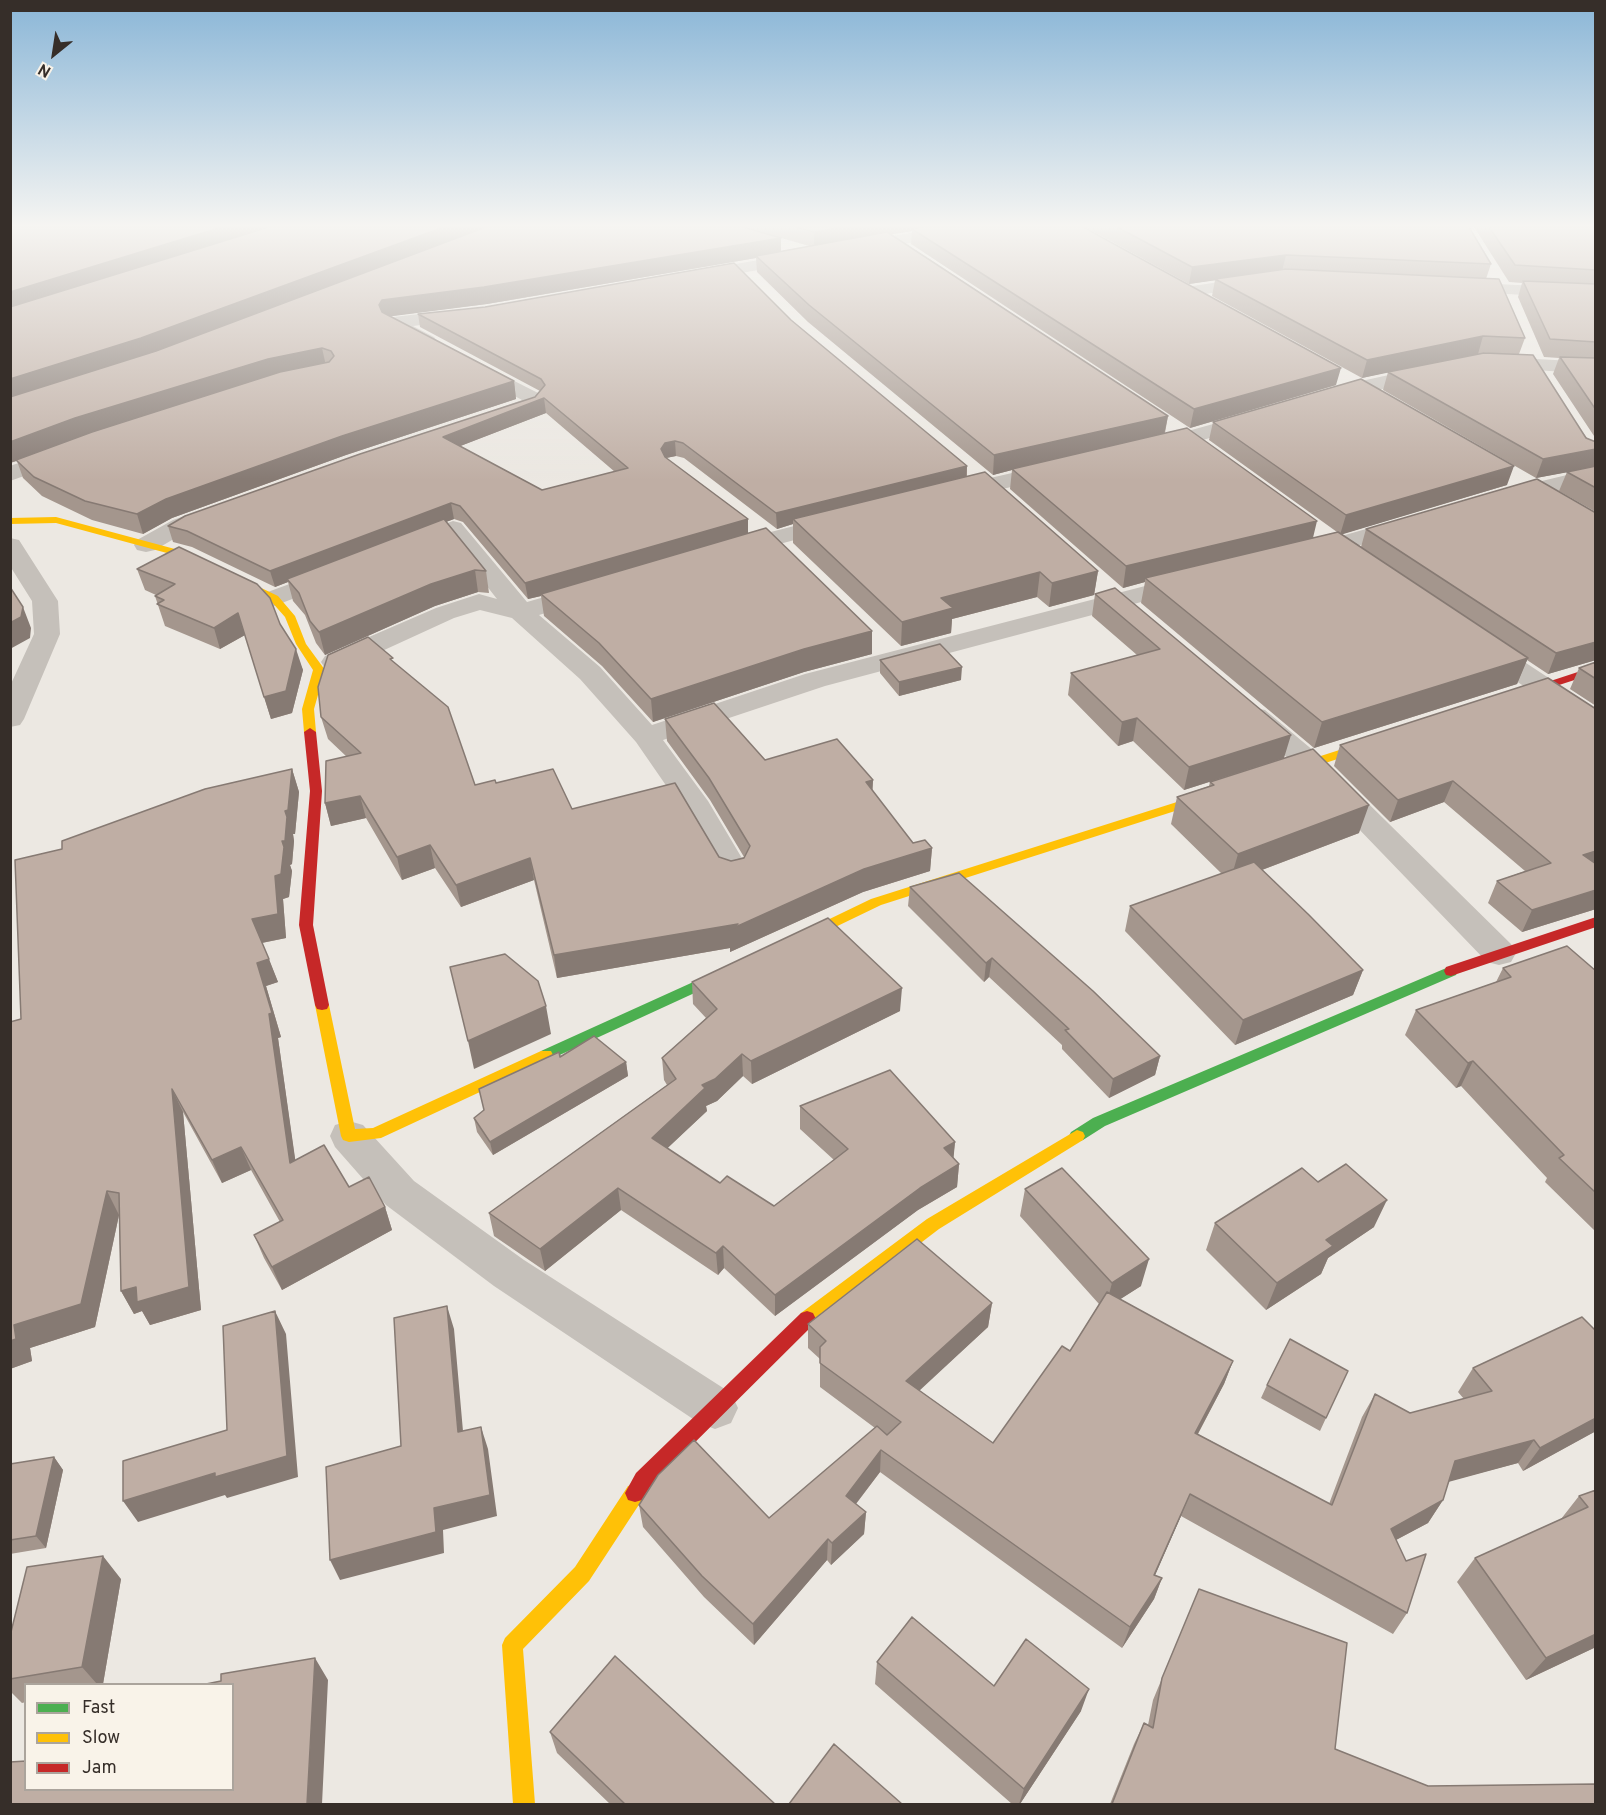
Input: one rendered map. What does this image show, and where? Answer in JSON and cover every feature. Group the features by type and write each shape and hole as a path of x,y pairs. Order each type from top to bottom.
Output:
{"street":[{"path":"442,349 393,323 487,312"},
{"path":"1526,344 1541,375"},
{"path":"462,360 536,399 528,405 485,419"},
{"path":"1302,404 1359,387 1467,364 1541,375 1596,368"},
{"path":"1338,376 1379,399"},
{"path":"1133,452 1197,445 1279,411"},
{"path":"1169,425 1197,445"},
{"path":"10,474 80,448"},
{"path":"961,463 1014,508"},
{"path":"930,499 1077,465"},
{"path":"1478,504 1522,482 1596,475"},
{"path":"1522,482 1559,504"},
{"path":"146,545 181,525 225,509"},
{"path":"713,555 779,547 862,516"},
{"path":"745,518 779,547"},
{"path":"10,521 56,520 182,554 274,598 291,616 301,645 319,670"},
{"path":"1290,557 1423,520"},
{"path":"390,553 453,528 521,612 590,673 646,736 697,808 733,870"},
{"path":"10,545 45,601 47,634 10,719"},
{"path":"274,598 358,565"},
{"path":"646,736 815,680 886,651 1109,592 1209,577"},
{"path":"612,585 521,612 479,602 445,613 319,670 308,709 316,791 306,925 349,1136 400,1193 509,1273 715,1408"},
{"path":"1109,592 1144,622"},
{"path":"1463,633 1596,722"},
{"path":"1498,702 1596,669"},
{"path":"1241,704 1311,763 1499,953"},
{"path":"1267,778 1388,738"},
{"path":"781,947 876,902 1233,788"},
{"path":"524,1804 512,1645 582,1574 643,1480 801,1323 933,1224 1099,1122 1467,964 1596,921"},
{"path":"349,1136 375,1134 751,961"}],"building":[{"path":"10,312 213,312 141,338 10,379"},
{"path":"261,312 382,312 514,381 342,436 166,499 137,514 85,501 34,477 16,460 92,432 280,372 329,362 334,356 331,351 322,348 268,359 75,418 10,442 10,397 156,351"},
{"path":"440,312 783,312 967,466 776,513 683,443 675,441 665,443 661,449 665,457 748,519 525,583 460,506 451,503 270,571 187,531 168,526 185,516 360,454 535,397 545,385 541,379 418,314","holes":["544,398 628,468 542,490 443,437"]},
{"path":"817,312 1009,312 1168,416 994,455"},
{"path":"1042,312 1238,312 1341,368 1194,409"},
{"path":"1276,312 1513,312 1525,338 1483,336 1367,360"},
{"path":"1537,312 1596,312 1596,342 1550,339"},
{"path":"1484,353 1533,355 1586,438 1596,442 1596,449 1543,459 1388,372"},
{"path":"1560,357 1596,358 1596,410"},
{"path":"1361,379 1514,466 1346,515 1213,422"},
{"path":"1187,428 1317,521 1126,566 1012,469"},
{"path":"1596,466 1596,488 1567,472"},
{"path":"985,472 1098,571 1052,583 1040,572 941,598 953,608 902,622 793,519"},
{"path":"1537,479 1596,513 1596,642 1556,653 1366,529"},
{"path":"444,519 486,571 475,570 431,584 319,632 310,621 299,593 287,579"},
{"path":"766,528 872,631 804,649 651,699 599,643 541,594"},
{"path":"1338,532 1528,658 1322,722 1145,578"},
{"path":"179,547 257,584 270,598 280,624 296,649 286,691 264,697 238,613 214,628 157,604 164,600 155,596 175,584 137,569"},
{"path":"10,587 23,607 21,617 10,623"},
{"path":"1115,588 1291,735 1189,767 1137,718 1122,722 1071,673 1160,649 1095,594"},
{"path":"368,637 393,658 390,659 448,707 475,785 495,780 496,783 553,769 572,809 675,783 719,857 731,861 744,858 750,846 709,778 665,719 714,703 765,760 837,739 873,780 866,782 913,843 925,840 932,848 864,869 729,930 738,924 554,955 530,858 456,885 430,845 397,857 360,796 325,803 326,761 361,753 321,717 318,687 328,655"},
{"path":"940,644 962,667 899,682 880,660"},
{"path":"1596,662 1596,679 1579,668"},
{"path":"1548,678 1596,709 1596,851 1583,855 1596,864 1596,890 1532,910 1497,881 1551,863 1453,781 1398,800 1340,745"},
{"path":"1313,749 1369,805 1238,854 1177,797 1214,785 1210,782"},
{"path":"292,769 288,810 285,811 287,817 285,841 282,841 284,847 281,874 275,876 278,914 252,919 269,959 257,963 272,1013 269,1014 290,1163 324,1145 349,1187 369,1177 385,1207 272,1267 254,1235 283,1220 241,1147 212,1160 172,1089 189,1287 137,1302 136,1287 121,1291 119,1193 107,1191 81,1304 14,1325 16,1339 10,1341 10,1022 21,1019 15,860 62,849 62,841 205,789"},
{"path":"1254,862 1363,970 1243,1020 1130,906"},
{"path":"959,873 1093,991 1160,1056 1113,1079 1065,1030 1069,1029 992,958 986,963 910,887"},
{"path":"828,918 902,988 751,1061 742,1054 715,1079 702,1085 705,1088 652,1138 720,1183 727,1176 774,1206 848,1149 800,1106 890,1070 955,1142 944,1148 959,1164 920,1188 775,1295 723,1246 716,1253 618,1188 540,1249 489,1213 676,1079 662,1058 717,1009 692,982"},
{"path":"1567,946 1596,971 1596,1193 1559,1158 1564,1155 1473,1061 1468,1063 1416,1010 1511,977 1503,968"},
{"path":"505,954 538,981 546,1006 468,1041 450,967"},
{"path":"594,1036 626,1062 490,1142 474,1118 484,1110 479,1089 559,1052 560,1057"},
{"path":"1346,1164 1387,1200 1326,1240 1333,1246 1277,1283 1215,1223 1302,1168 1318,1182"},
{"path":"1062,1168 1149,1259 1112,1283 1025,1189"},
{"path":"917,1239 992,1303 906,1381 993,1443 1062,1346 1070,1351 1107,1292 1233,1361 1195,1433 1332,1505 1375,1394 1410,1413 1492,1391 1473,1368 1582,1317 1596,1331 1596,1418 1540,1448 1534,1440 1455,1461 1443,1500 1391,1529 1406,1561 1426,1554 1407,1613 1190,1494 1154,1575 1162,1578 1130,1627 881,1450 846,1496 866,1512 832,1543 828,1539 753,1624 702,1576 639,1505 658,1475 694,1440 769,1518 877,1426 887,1435 901,1422 820,1363 820,1347 826,1341 808,1324"},
{"path":"447,1306 458,1432 481,1427 490,1495 434,1508 436,1532 330,1560 326,1467 401,1446 394,1318"},
{"path":"275,1311 287,1456 215,1477 215,1473 123,1501 123,1461 227,1430 223,1326"},
{"path":"1290,1339 1348,1371 1326,1418 1267,1385"},
{"path":"54,1457 36,1536 10,1540 10,1464"},
{"path":"1596,1490 1596,1634 1546,1658 1475,1558 1588,1507 1579,1496"},
{"path":"103,1556 82,1667 10,1679 10,1636 27,1567"},
{"path":"1199,1589 1347,1643 1335,1749 1428,1786 1596,1784 1596,1804 1112,1804 1144,1723 1153,1728 1162,1678"},
{"path":"912,1617 994,1686 1026,1639 1089,1689 1024,1789 877,1662"},
{"path":"615,1656 775,1804 625,1804 550,1732"},
{"path":"315,1658 307,1804 10,1804 10,1762 24,1761 24,1791 234,1791 234,1683 211,1683 221,1681 221,1674"},
{"path":"834,1744 902,1804 789,1804"}],"traffic: fast":[{"path":"546,1055 733,969"},
{"path":"1077,1136 1099,1122 1451,971"}],"traffic: slow":[{"path":"10,521 56,520 182,554 274,598 290,616 301,644 319,670 308,709 310,732"},
{"path":"1281,773 1380,741"},
{"path":"791,943 876,902 1218,793"},
{"path":"322,1005 349,1136 375,1134 546,1055"},
{"path":"807,1319 933,1224 1077,1136"},
{"path":"524,1804 512,1645 582,1574 635,1493"}],"traffic: jam":[{"path":"1512,697 1596,669"},
{"path":"310,732 316,791 306,925 322,1005"},
{"path":"1451,971 1596,922"},
{"path":"635,1493 643,1480 807,1319"}]}
